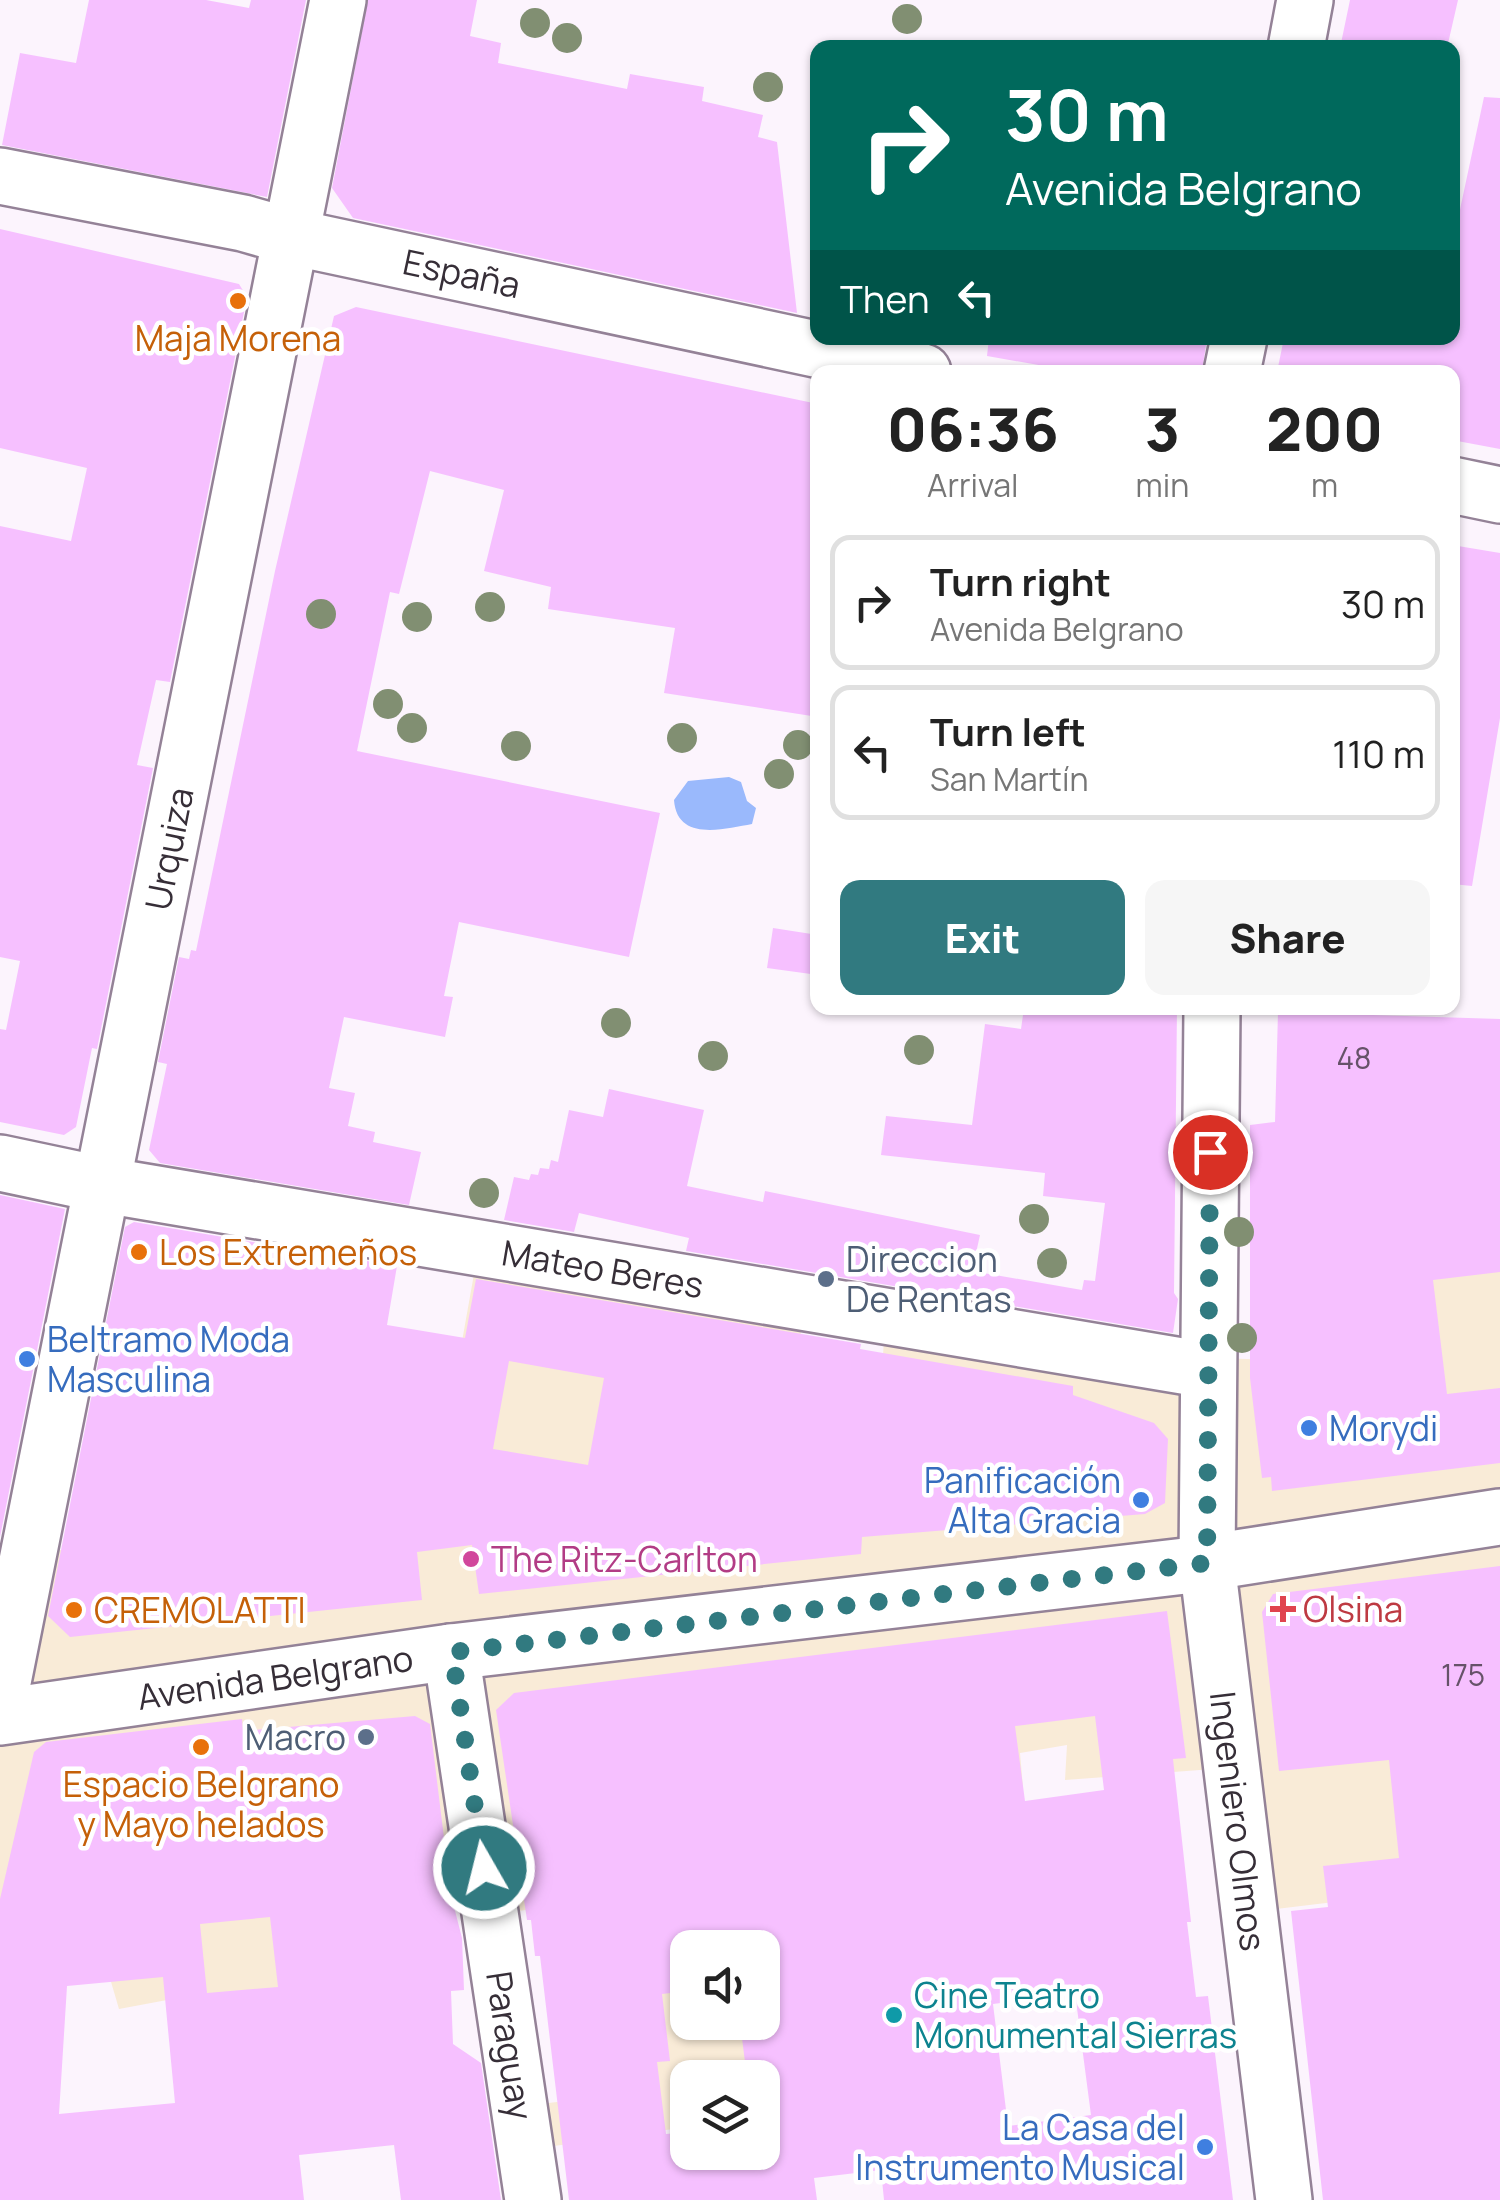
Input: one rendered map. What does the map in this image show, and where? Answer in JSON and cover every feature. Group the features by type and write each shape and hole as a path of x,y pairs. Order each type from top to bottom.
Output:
{"street":[{"name":"Urquiza","path":"0,1697 338,0"},
{"path":"1298,40 1305,0"},
{"name":"España","path":"0,176 243,223 292,237 890,365"},
{"path":"1460,488 1500,496"},
{"name":"Ingeniero Olmos","path":"1212,1015 1207,1563 1284,2200"},
{"name":"Mateo Beres","path":"0,1163 104,1185 1206,1370"},
{"name":"Avenida Belgrano","path":"0,1716 452,1652 1207,1563 1500,1518"},
{"name":"Paraguay","path":"452,1652 533,2200"}],"shaded area":[{"path":"477,1257 805,1309 784,1427 879,1420 885,1323 1214,1358 1351,1362 1359,1286 1500,1267 1500,1932 1450,1888 1242,1913 1227,1768 1065,1780 1067,1745 1020,1753 1023,1788 778,2060 670,2060 670,2129 526,2150 524,2106 606,2096 580,1903 495,1914 482,1857 384,1876 318,2034 199,1994 119,2009 109,1975 0,1958 0,1550 93,1550 439,1471"}],"water":[{"path":"729,777 741,782 747,801 756,808 752,824 704,830 684,822 674,800 688,781"}],"building":[{"path":"89,0 206,0 249,8 251,0 306,0 267,197 2,145 20,53 76,63"},
{"path":"368,0 477,0 470,36 501,43 498,63 627,89 630,74 704,87 702,101 763,115 758,137 777,142 797,313 353,218 332,188"},
{"path":"1350,0 1458,0 1449,40 1342,40"},
{"path":"1484,97 1500,98 1500,449 1460,442 1460,365 1278,365 1283,345 1460,345 1460,210"},
{"path":"0,229 239,284 247,297 170,682 156,680 137,765 153,768 97,1049 92,1048 76,1127 64,1135 0,1122 0,1029 6,1030 20,961 0,957 0,526 71,541 87,468 0,448"},
{"path":"356,307 810,402 810,716 664,693 675,628 548,609 551,587 484,571 504,490 430,471 399,594 390,592 357,751 660,813 629,957 459,922 444,996 453,997 445,1037 344,1017 329,1088 355,1093 348,1126 375,1132 373,1142 421,1152 409,1205 160,1163 149,1150 167,1064 158,1062 179,957 189,959 191,950 196,951 275,571 334,316"},
{"path":"988,345 1206,345 1203,365 1038,365 987,356"},
{"path":"1460,546 1500,553 1500,718 1472,886 1460,885"},
{"path":"773,928 810,934 810,974 767,968"},
{"path":"1023,1015 1177,1015 1174,1293 1178,1299 1173,1333 686,1251 689,1238 579,1213 574,1232 504,1220 514,1177 529,1180 531,1174 538,1175 540,1168 549,1169 551,1160 558,1162 569,1110 603,1117 609,1089 704,1110 687,1186 763,1202 765,1191 980,1235 972,1271 1082,1290 1084,1280 1095,1281 1105,1203 1043,1196 1045,1173 881,1155 886,1116 972,1125 985,1024 1021,1029"},
{"path":"1278,1015 1500,1019 1500,1272 1433,1280 1447,1394 1500,1388 1500,1463 1272,1491 1271,1477 1262,1478 1250,1378 1250,1125 1275,1122"},
{"path":"0,1195 65,1209 0,1537"},
{"path":"134,1222 397,1266 387,1325 465,1338 476,1279 861,1344 860,1349 1073,1386 1073,1395 1154,1423 1168,1439 1165,1503 1145,1514 862,1537 861,1554 479,1594 472,1545 417,1552 422,1600 70,1637 48,1616 125,1227","holes":["509,1361 604,1378 588,1465 493,1449"]},
{"path":"1500,1566 1500,2200 1323,2200 1291,1911 1328,1907 1323,1866 1399,1858 1389,1760 1279,1771 1262,1612 1273,1594"},
{"path":"1167,1611 1186,1758 1173,1759 1191,1922 1187,1922 1196,1997 1208,1996 1233,2200 884,2200 881,2170 814,2178 817,2200 569,2200 540,1956 535,1956 531,1920 527,1920 496,1710 514,1693","holes":["1095,1716 1104,1790 1025,1801 1015,1726","670,1930 780,1930 780,2040 742,2040 745,2060 780,2060 780,2170 670,2170 670,2134 666,2134 657,2062 670,2061 662,1994 670,1993","1075,1993 1091,2115 1008,2126 993,2004"]},
{"path":"415,1716 430,1724 451,1895 462,1938 464,1990 451,1991 453,2044 481,2063 501,2200 401,2200 394,2145 299,2155 304,2200 0,2200 0,1899 34,1752 46,1742 242,1719 243,1731","holes":["270,1917 278,1987 207,1993 200,1924","163,1977 175,2103 59,2114 67,1986"]}],"place":[{"name":"Maja Morena","path":"238,301"},
{"name":"Los Extremeños","path":"139,1252"},
{"name":"Direccion De Rentas","path":"826,1279"},
{"name":"Beltramo Moda Masculina","path":"27,1359"},
{"name":"Morydi","path":"1309,1428"},
{"name":"Panificación Alta Gracia","path":"1141,1500"},
{"name":"The Ritz-Carlton","path":"471,1559"},
{"name":"Olsina","path":"1283,1609"},
{"name":"CREMOLATTI","path":"74,1610"},
{"name":"Macro","path":"366,1737"},
{"name":"Espacio Belgrano y Mayo helados","path":"201,1747"},
{"name":"Cine Teatro Monumental Sierras","path":"894,2015"},
{"name":"La Casa del Instrumento Musical","path":"1205,2147"}],"route":[{"path":"484,1868 452,1652 1207,1563 1210,1152"}]}
